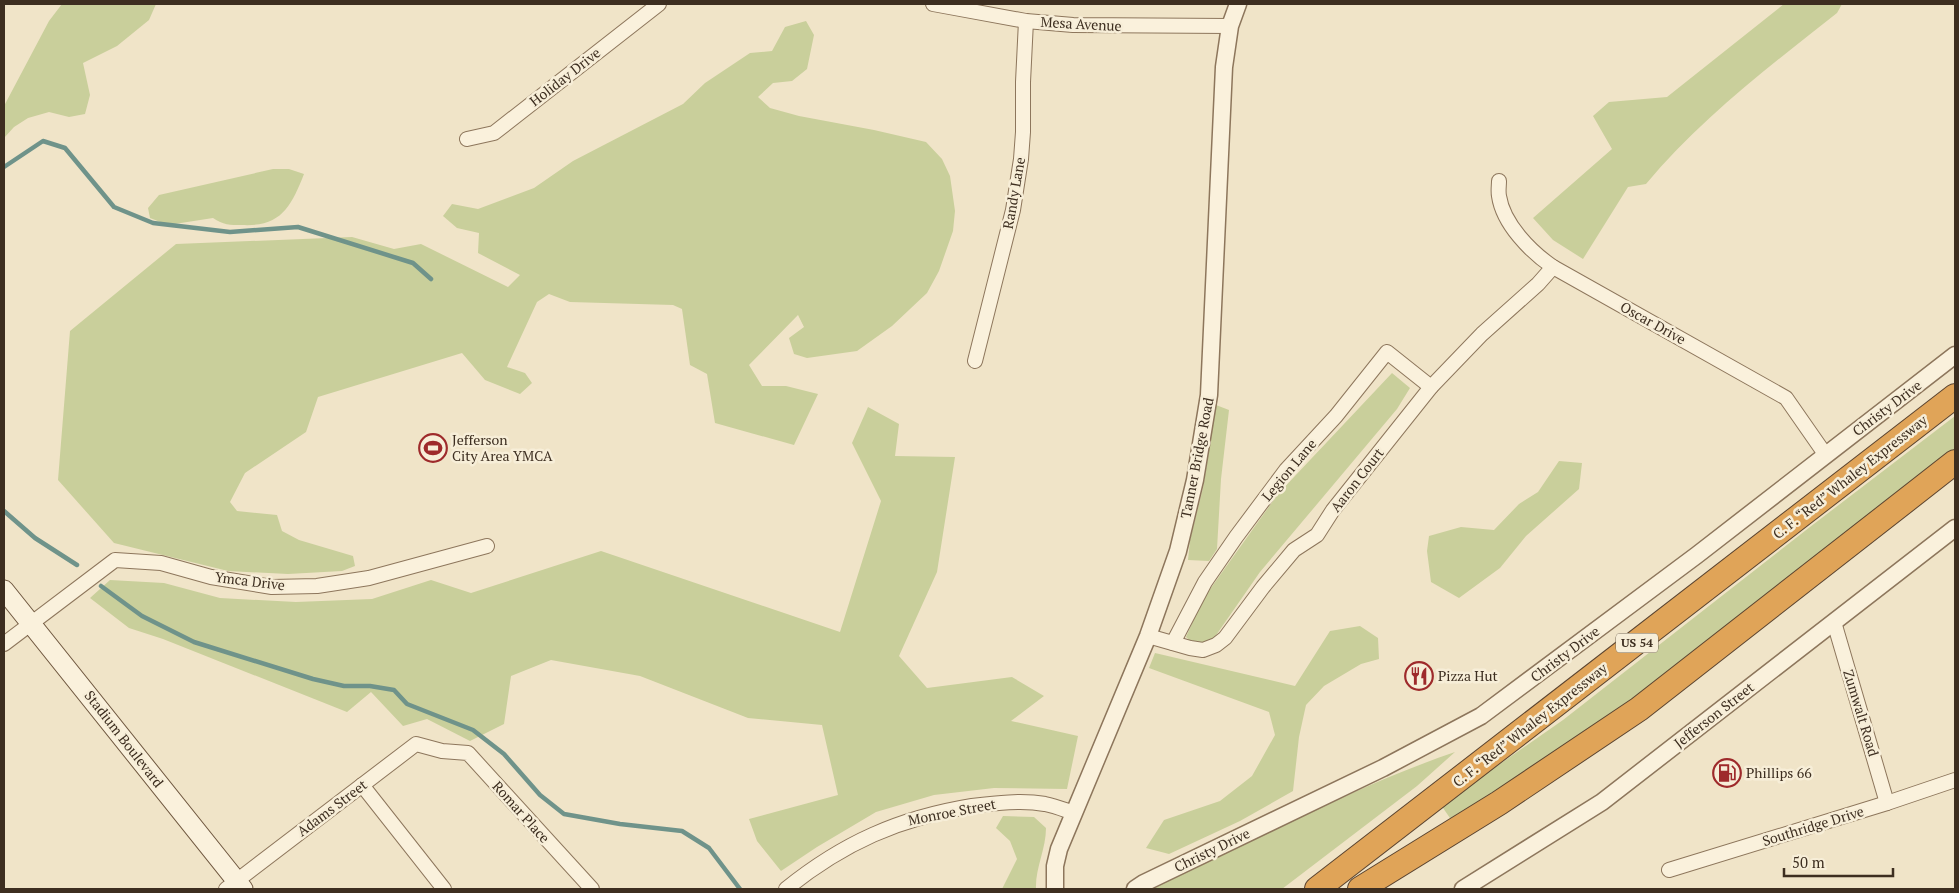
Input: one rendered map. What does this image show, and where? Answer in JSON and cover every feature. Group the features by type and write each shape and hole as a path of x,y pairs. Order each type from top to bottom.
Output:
{"highway":[{"name":"C. F. “Red” Whaley Expressway","path":"1317,889 1955,396"},
{"path":"1360,889 1499,803 1639,709 1955,462"},
{"path":"1310,889 1340,872"}],"main road":[{"name":"Stadium Boulevard","path":"4,590 31,622 235,887"}],"street":[{"name":"Holiday Drive","path":"467,139 494,133 659,4"},
{"name":"Mesa Avenue","path":"933,4 1026,21 1073,26 1230,26"},
{"name":"Tanner Bridge Road","path":"1055,889 1057,858 1148,636 1178,551 1195,480 1209,395 1224,66 1230,26 1238,4"},
{"name":"Randy Lane","path":"975,361 1013,210 1021,159 1026,21"},
{"name":"Oscar Drive","path":"1499,181 1498,195 1501,203 1512,225 1527,246 1553,267 1786,398 1825,454"},
{"name":"Aaron Court","path":"1148,636 1203,650 1216,645 1225,638 1263,587 1294,550 1317,535 1333,510 1431,387 1482,334 1538,284 1553,267"},
{"name":"Legion Lane","path":"1173,643 1205,582 1236,537 1286,470 1336,416 1387,352 1431,387"},
{"name":"Christy Drive","path":"1135,889 1383,768 1481,716 1697,555 1955,355"},
{"name":"Jefferson Street","path":"1463,889 1602,802 1955,528"},
{"name":"Ymca Drive","path":"4,644 115,560 161,563 211,577 272,587 318,586 369,578 487,546"},
{"name":"Zumwalt Road","path":"1834,622 1887,803"},
{"name":"Adams Street","path":"235,887 416,744 442,751"},
{"name":"Romar Place","path":"442,751 468,753 592,889"},
{"name":"Southridge Drive","path":"1669,870 1887,803 1955,780"},
{"path":"362,785 444,889"},
{"name":"Monroe Street","path":"786,889 845,847 898,824 949,810 998,802 1045,804 1074,813"}],"green space":[{"path":"62,4 156,4 149,20 117,46 83,63 90,95 85,114 69,117 49,112 28,118 14,127 4,138 4,106 49,21"},
{"path":"1784,4 1842,4 1837,13 1713,115 1667,160 1646,184 1628,187 1583,259 1553,240 1533,218 1612,149 1593,116 1609,102 1667,97"},
{"path":"806,21 814,35 807,69 792,81 773,83 758,97 770,108 799,116 926,142 942,159 950,176 955,211 953,231 939,271 927,293 892,326 857,351 807,358 794,354 789,338 804,327 798,315 749,365 762,386 786,386 818,394 794,445 715,423 707,374 690,365 682,309 673,305 570,302 549,294 537,302 507,367 525,373 532,383 520,394 485,380 462,353 318,397 306,432 245,473 230,502 237,511 277,515 282,531 299,540 353,556 355,566 342,571 288,574 228,571 114,543 58,480 70,331 176,244 352,237 394,249 421,244 508,287 520,275 478,253 479,233 457,228 443,216 452,204 478,209 534,188 573,161 683,104 705,83 750,53 772,51 785,27"},
{"path":"273,169 289,169 304,174 294,196 283,213 266,223 230,225 213,218 168,225 150,218 148,208 159,195"},
{"path":"1392,373 1410,388 1397,409 1260,572 1212,641 1197,647 1186,637 1203,599 1278,494"},
{"path":"1216,405 1229,410 1221,479 1217,549 1209,561 1188,560 1190,540 1203,488"},
{"path":"868,407 899,424 895,456 955,457 937,572 899,656 927,688 1012,677 1044,696 1011,721 1078,736 1067,789 994,788 934,795 876,812 781,871 757,841 749,819 838,795 822,725 748,718 640,676 551,660 511,676 504,724 470,741 427,719 403,726 371,692 347,712 163,639 129,628 90,598 110,580 164,583 220,598 296,602 372,599 431,580 471,593 601,551 840,632 881,501 852,443"},
{"path":"1955,416 1955,453 1618,712 1452,821 1441,805 1563,720"},
{"path":"1559,461 1582,463 1579,489 1526,536 1500,568 1459,598 1431,582 1427,551 1429,536 1461,527 1494,530 1519,504 1538,492"},
{"path":"1360,626 1378,638 1379,659 1361,664 1324,686 1306,705 1299,737 1293,791 1240,821 1169,854 1146,848 1164,820 1220,801 1252,776 1275,735 1269,712 1149,668 1155,653 1295,686 1330,631"},
{"path":"1455,752 1417,786 1282,889 1153,889 1274,829 1346,796 1418,765"},
{"path":"1003,816 1034,817 1046,828 1036,889 1002,889 1017,859 1010,841 996,828"}],"waterway":[{"path":"4,167 43,141 65,148 114,207 153,223 230,232 298,227 413,263 431,279"},
{"path":"4,511 35,538 77,565"},
{"path":"101,586 142,616 194,642 313,679 344,686 370,686 394,690 407,704 473,730 504,754 540,795 564,814 620,824 682,831 709,848 740,889"}],"place":[{"name":"Jefferson City Area YMCA","path":"433,448"},
{"name":"Pizza Hut","path":"1419,676"},
{"name":"Phillips 66","path":"1727,773"}]}
